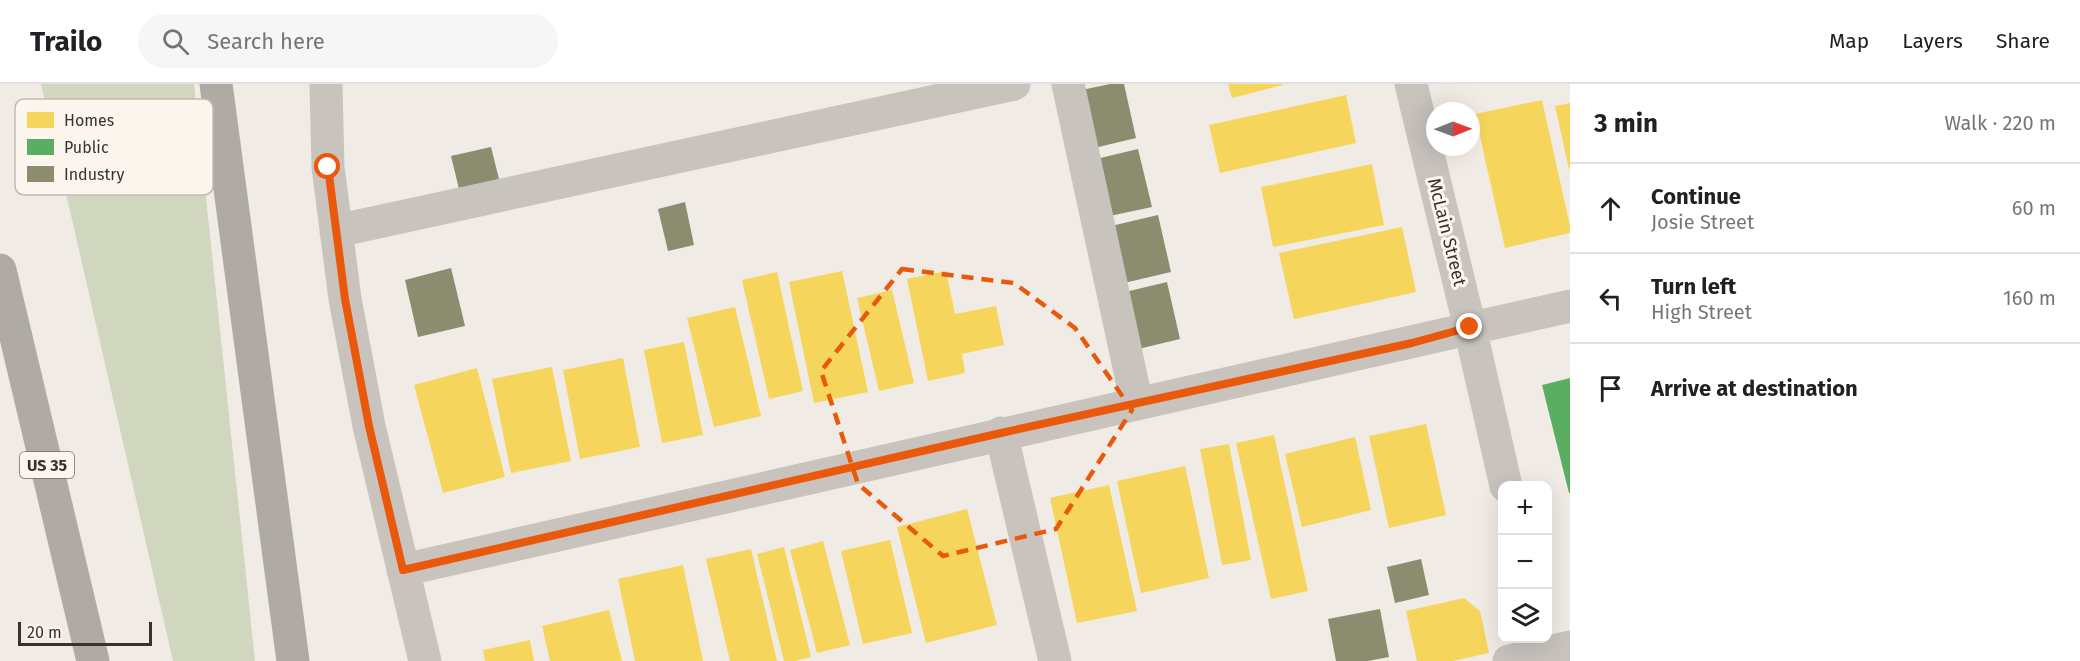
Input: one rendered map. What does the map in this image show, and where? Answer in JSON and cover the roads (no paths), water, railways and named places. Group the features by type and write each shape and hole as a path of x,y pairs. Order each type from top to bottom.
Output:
{"highway":[{"path":"216,84 293,661"},
{"name":"US 35","path":"0,270 93,661"}],"street":[{"path":"326,84 328,167 345,299 369,426 424,661"},
{"path":"336,231 1014,84"},
{"path":"1068,84 1137,404"},
{"name":"McLain Street","path":"1411,84 1505,481"},
{"path":"403,570 1570,306"},
{"path":"1001,433 1054,661"},
{"path":"1509,661 1550,650"}]}
